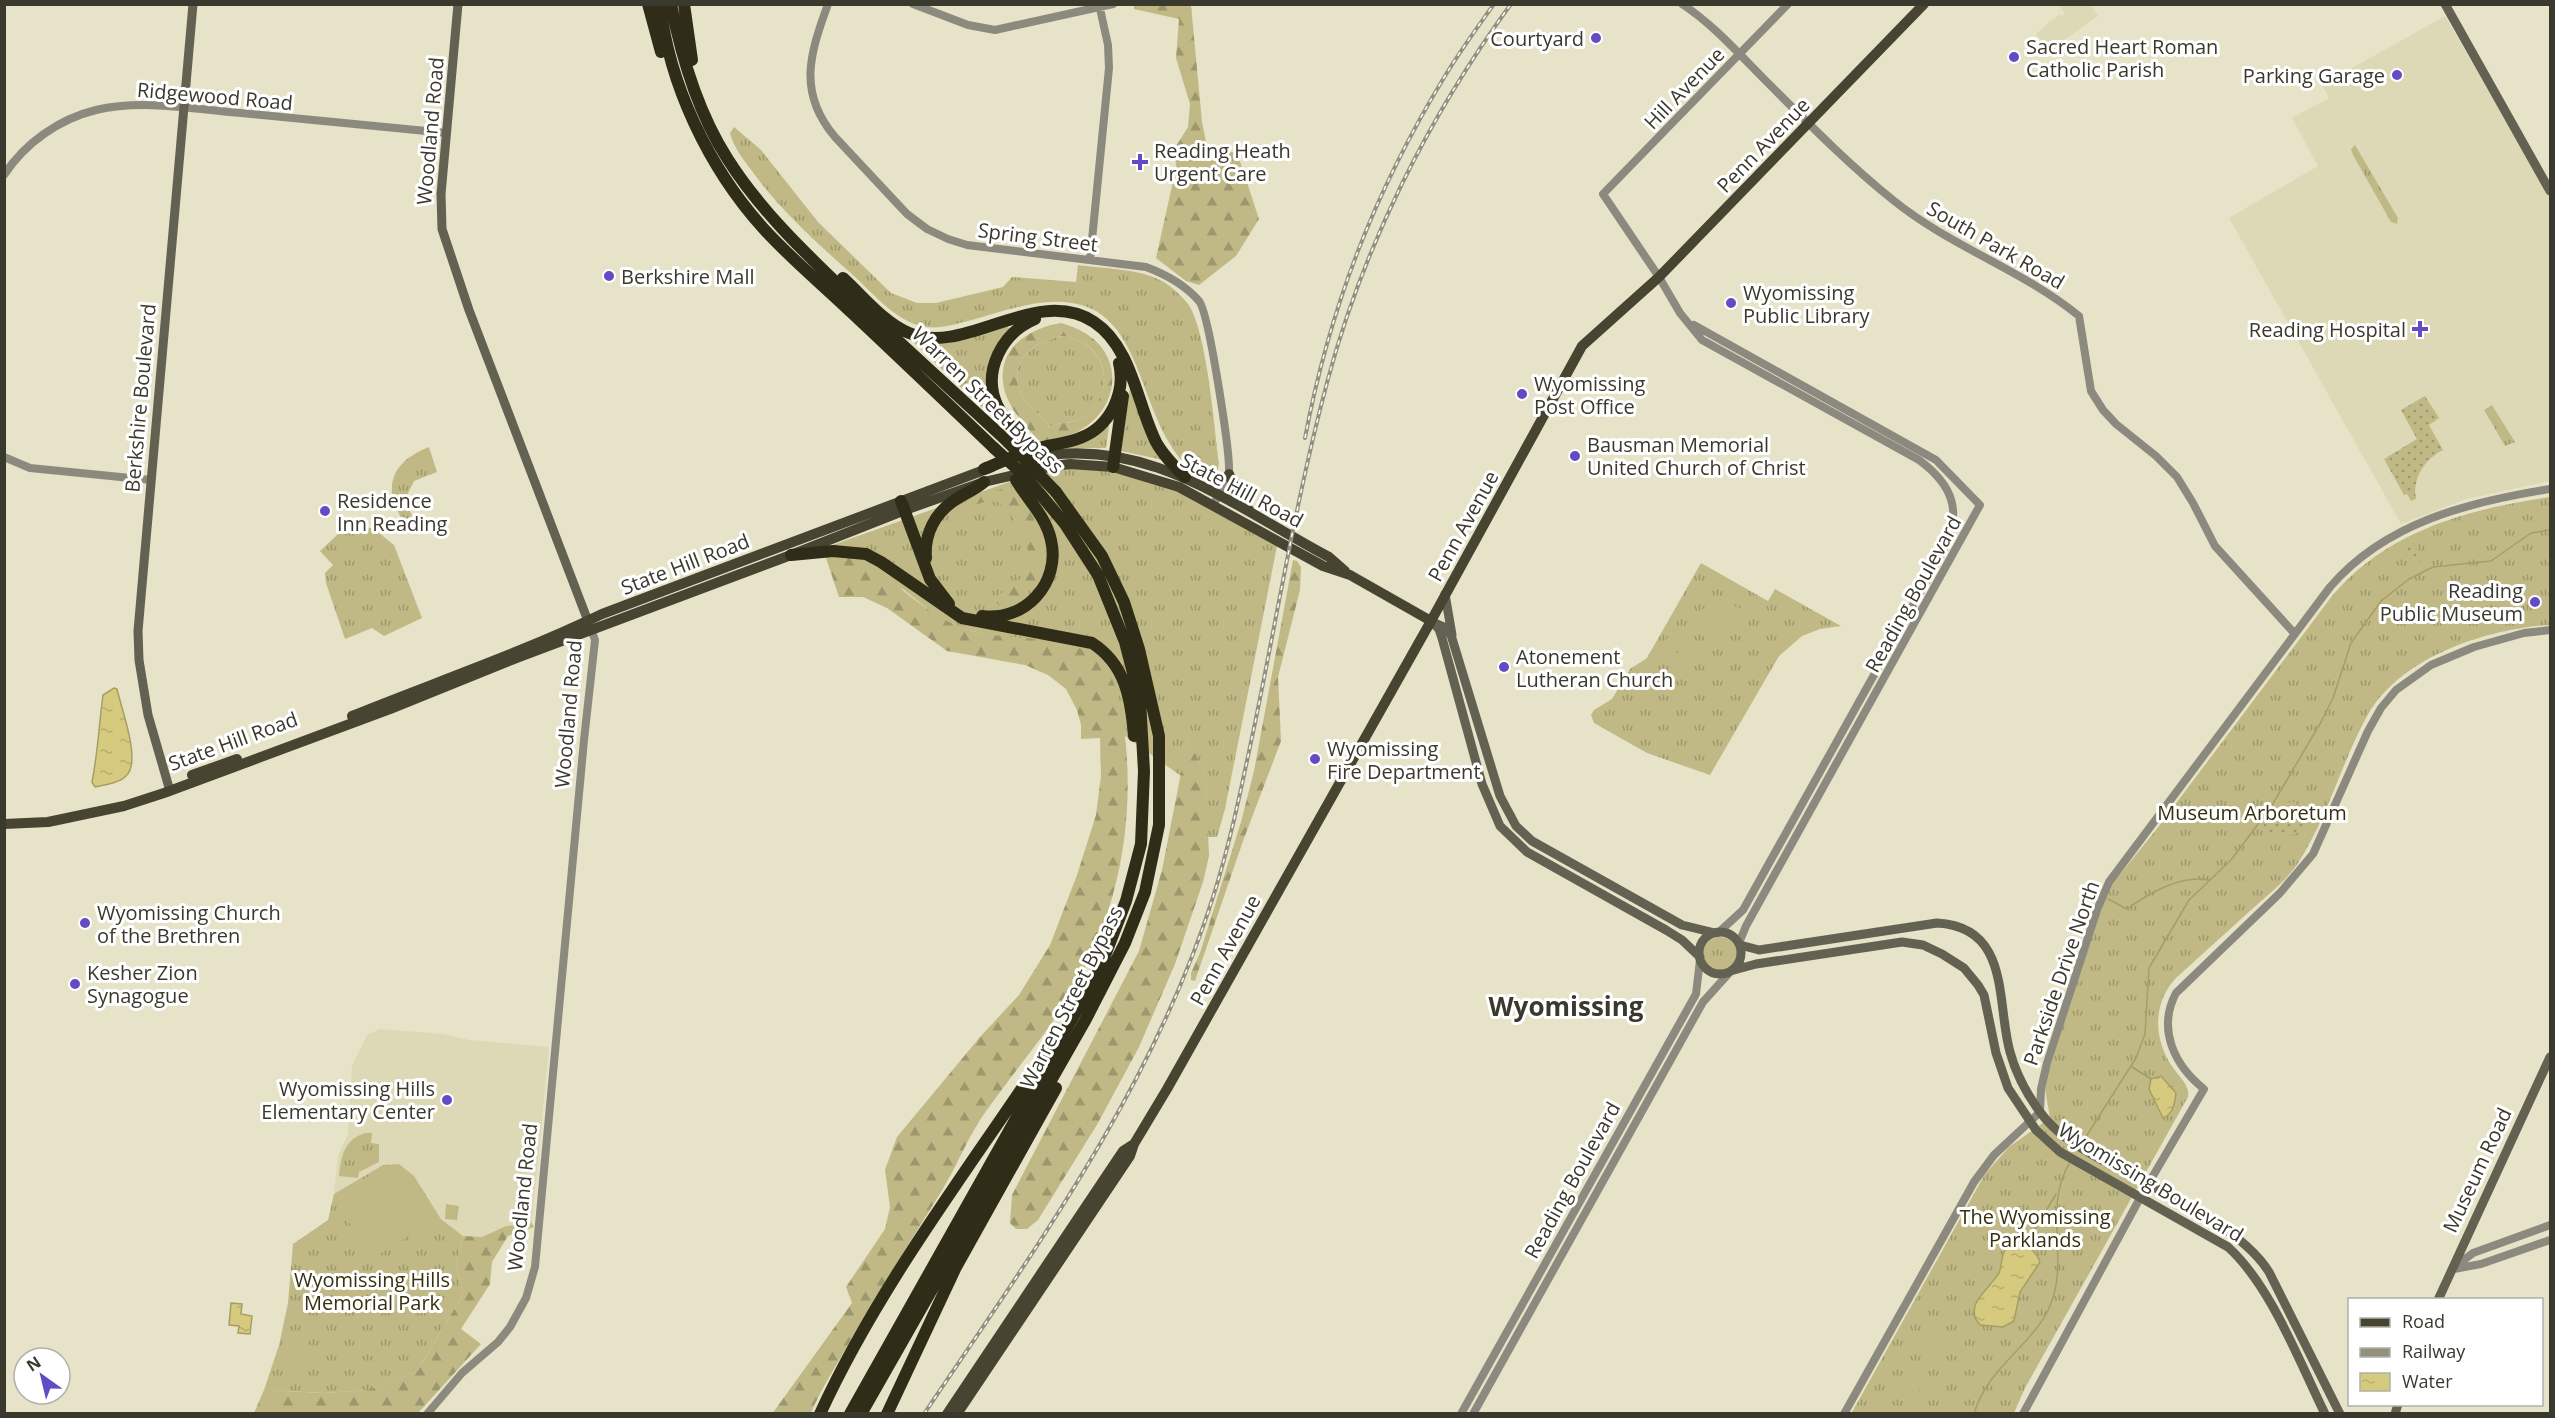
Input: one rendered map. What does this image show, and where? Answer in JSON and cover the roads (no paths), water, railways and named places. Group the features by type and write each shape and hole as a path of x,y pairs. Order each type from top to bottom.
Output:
{"highway":[{"path":"648,4 672,86 684,116 696,140 728,182"},
{"name":"Warren Street Bypass","path":"660,4 666,42 679,87 702,136 728,182 764,229 994,448 1065,524 1098,575 1125,642 1140,700 1144,771 1142,834 1126,901 1099,971 850,1413"},
{"name":"Warren Street Bypass","path":"671,4 677,35 694,90 726,157 767,212 863,308 1008,442 1056,492 1102,556 1124,602 1139,649 1159,736 1159,825 1146,892 1125,943 1080,1029 861,1413"},
{"path":"684,4 691,55 726,157"},
{"path":"767,212 890,321 908,333 921,337 939,338 1039,312 1060,310 1081,315 1095,323 1106,332 1122,357 1157,444 1185,477"},
{"path":"1056,492 999,408 992,378 994,364 1003,345 1011,334 1026,323 1044,316 1064,315 1080,319 1097,330 1108,341 1118,359 1122,377 1110,461"},
{"path":"1110,461 1126,378 1122,357"},
{"path":"927,571 926,544 933,522 950,503 973,492 984,475 1036,448 1084,437 1103,422 1117,401"},
{"path":"900,507 933,585 945,601 971,614 988,617 1008,615 1035,599 1049,576 1053,550 1044,521 1021,479"},
{"path":"900,507 924,578 940,605"},
{"path":"791,555 833,551 866,554 962,618 1083,639 1101,648 1116,663 1126,683 1133,722 1138,785 1131,880"},
{"path":"887,1413 957,1267 1095,1016 1125,943"},
{"path":"820,1413 859,1337 907,1258 1099,971"}],"main road":[{"name":"Berkshire Boulevard","path":"169,787 148,715 139,649 151,480 193,4"},
{"name":"Woodland Road","path":"458,4 441,209 447,248 590,625"},
{"name":"Penn Avenue","path":"957,1413 1130,1156 1134,1144 1173,1079 1431,621 1582,345 1659,277 1924,4"},
{"path":"2445,4 2550,191"},
{"name":"State Hill Road","path":"4,824 48,822 124,806 169,787 380,713 590,625 984,475 1046,455 1145,462 1185,477 1216,500 1323,566 1347,574 1431,621"},
{"name":"State Hill Road","path":"1110,461 1256,516 1329,557 1347,574"},
{"path":"1229,474 1239,498 1256,516"},
{"name":"State Hill Road","path":"590,625 791,555 900,507"},
{"path":"1431,621 1439,629 1482,784 1500,826 1527,852 1682,940 1712,973 1732,971 1741,957 1739,944 1729,934 1682,925 1532,841 1516,826 1500,796 1453,640 1445,594"},
{"path":"1431,621 1444,627 1453,640"},
{"name":"Wyomissing Boulevard","path":"1739,944 1759,950 1937,923 1964,929 1981,942 1994,961 2000,978 2011,1056 2023,1087 2040,1112 2058,1133 2216,1223 2256,1253 2269,1272 2340,1413"},
{"path":"1700,958 1703,942 1716,933"},
{"name":"Wyomissing Boulevard","path":"1732,971 1756,964 1902,942 1933,949 1964,968 1984,995 2000,1065 2008,1088 2042,1137 2083,1165 2228,1247 2244,1262 2264,1291 2325,1413"},
{"name":"Museum Road","path":"2438,1298 2550,1057"},
{"name":"Penn Avenue","path":"947,1413 1123,1150 1134,1144"}],"street":[{"name":"Spring Street","path":"828,4 812,51 810,78 815,105 829,130 907,214 937,235 967,245 1146,267 1160,272 1188,291 1203,307 1215,361 1229,474"},
{"path":"913,4 968,25 995,30 1113,4"},
{"name":"South Park Road","path":"1682,4 1704,19 1873,184 1942,234 2046,290 2079,316 2091,391 2103,410 2118,426 2156,456 2176,477 2216,547 2295,634"},
{"name":"Hill Avenue","path":"1603,194 1788,4"},
{"path":"1090,260 1109,68 1100,7"},
{"name":"Ridgewood Road","path":"4,175 17,158 38,138 61,123 80,115 123,105 184,108 447,133"},
{"name":"Reading Boulevard","path":"1603,194 1684,318 1707,344 1919,460 1946,486 1954,514 1951,534 1943,551 1743,910 1716,933"},
{"name":"Reading Boulevard","path":"1684,318 1699,329 1936,460 1980,505 1753,914 1739,944"},
{"path":"4,458 30,468 151,480"},
{"path":"1216,500 1229,474"},
{"name":"Parkside Drive North","path":"2040,1112 2041,1089 2047,1063 2097,910 2109,882 2346,569 2369,550 2399,531 2452,510 2496,498 2550,489"},
{"name":"Woodland Road","path":"427,1413 462,1373 498,1342 510,1327 526,1298 535,1267 584,740 596,640 590,625"},
{"path":"2023,1413 2140,1198 2204,1089 2186,1071 2170,1042 2168,1022 2173,998 2184,984 2280,893 2313,854 2368,731 2381,708 2396,690 2431,665 2474,647 2505,638 2550,630"},
{"name":"Reading Boulevard","path":"1461,1413 1696,994 1700,958"},
{"name":"Reading Boulevard","path":"1473,1413 1703,1002 1732,971"},
{"path":"1844,1413 1974,1182 1994,1155 2040,1112"},
{"path":"2450,1270 2473,1253 2550,1225"},
{"path":"2450,1270 2481,1264 2550,1240"}],"water":[{"path":"114,688 117,689 129,734 132,759 126,776 112,783 95,787 92,782 103,695"},
{"path":"2161,1076 2176,1093 2171,1111 2163,1118 2149,1089 2151,1079"},
{"path":"2017,1243 2031,1249 2040,1262 2020,1292 2014,1321 2003,1327 1980,1325 1975,1318 1976,1304 1999,1273 2005,1250"},
{"path":"231,1303 242,1304 241,1314 252,1316 250,1334 238,1333 239,1326 229,1325"}],"waterway":[{"path":"2082,1143 2136,1058 2145,1034 2149,968 2189,900 2231,860 2271,807 2333,698 2351,643 2381,601 2409,579 2433,567 2491,561 2531,533 2550,530"},
{"path":"2108,899 2127,909 2156,891 2177,882 2210,880"},
{"path":"2132,1067 2151,1079"},
{"path":"1974,1414 1989,1383 2033,1333 2050,1306 2058,1270 2058,1197 2062,1179 2070,1162"},
{"path":"2027,1248 2034,1231 2056,1194"}],"railway":[{"path":"1305,438 1315,389 1342,296 1377,206 1420,119 1451,67 1494,4"},
{"path":"924,1414 1049,1228 1088,1164 1159,1033 1189,965 1214,894 1231,833 1307,466 1328,379 1343,329 1360,280 1402,183 1453,91 1511,4"}],"place":[{"name":"Courtyard","path":"1596,38"},
{"name":"Sacred Heart Roman Catholic Parish","path":"2014,57"},
{"name":"Parking Garage","path":"2397,75"},
{"name":"Reading Heath Urgent Care","path":"1140,162"},
{"name":"Berkshire Mall","path":"609,276"},
{"name":"Wyomissing Public Library","path":"1731,303"},
{"name":"Reading Hospital","path":"2420,329"},
{"name":"Wyomissing Post Office","path":"1522,394"},
{"name":"Bausman Memorial United Church of Christ","path":"1575,456"},
{"name":"Residence Inn Reading","path":"325,511"},
{"name":"Reading Public Museum","path":"2535,602"},
{"name":"Atonement Lutheran Church","path":"1504,667"},
{"name":"Wyomissing Fire Department","path":"1315,759"},
{"name":"Wyomissing Church of the Brethren","path":"85,923"},
{"name":"Kesher Zion Synagogue","path":"75,984"},
{"name":"Wyomissing Hills Elementary Center","path":"447,1100"}],"district":[{"name":"Wyomissing","path":"1566,1006"}],"park label":[{"name":"Museum Arboretum","path":"2252,812"},
{"name":"The Wyomissing Parklands","path":"2035,1228"},
{"name":"Wyomissing Hills Memorial Park","path":"372,1290"}]}
